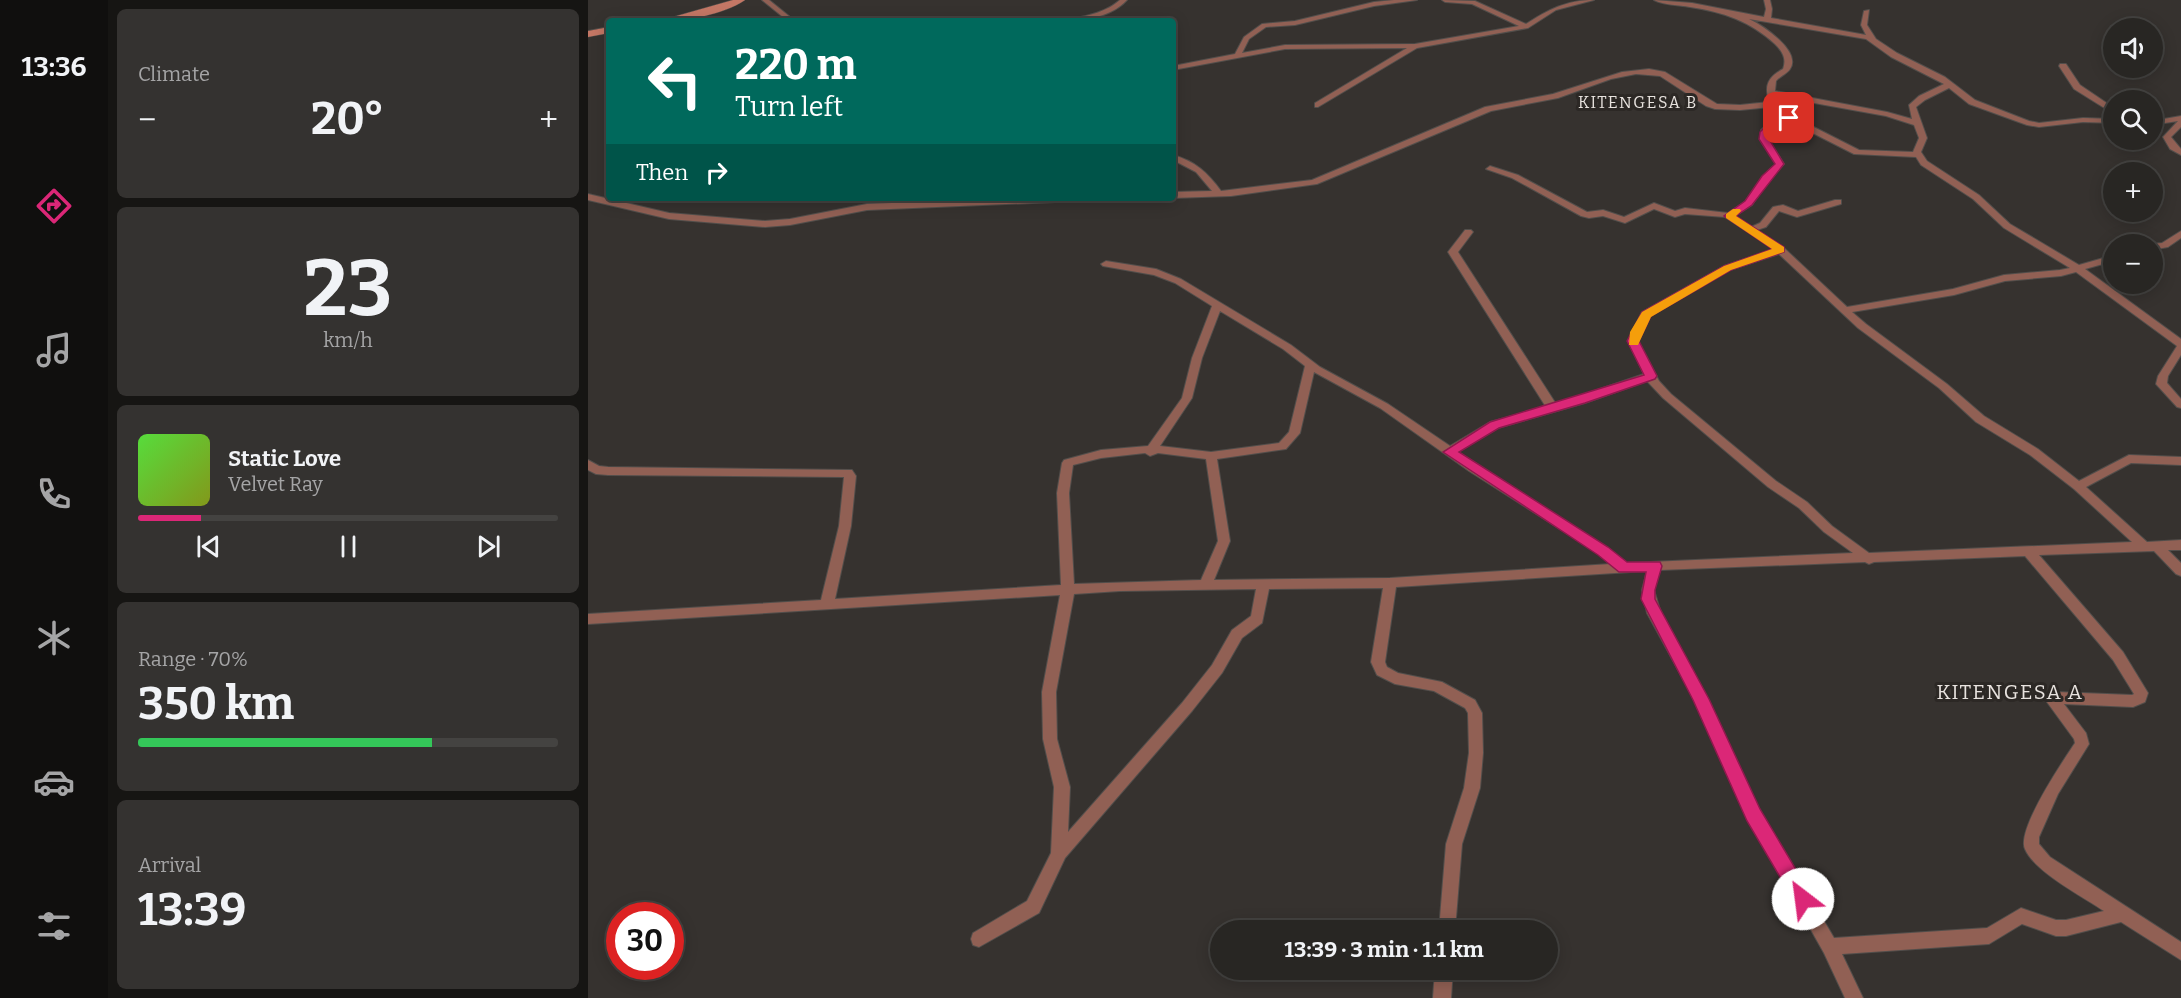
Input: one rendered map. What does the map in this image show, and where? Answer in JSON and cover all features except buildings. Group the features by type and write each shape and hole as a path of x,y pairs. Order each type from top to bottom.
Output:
{"street":[{"path":"676,18 712,10 741,0"},
{"path":"764,0 788,18"},
{"path":"1075,18 1092,16 1113,9 1124,0"},
{"path":"1238,54 1246,38 1264,25 1295,23 1374,4 1414,0"},
{"path":"1445,0 1473,2 1526,27"},
{"path":"1176,67 1238,54 1286,47 1415,46 1526,27 1554,9 1577,1 1591,0"},
{"path":"1657,0 1724,7 1774,39 1789,58 1786,70 1774,77 1772,81 1773,104 1784,114 1850,150 1873,155 1918,155"},
{"path":"1767,0 1769,9 1767,20"},
{"path":"1867,11 1864,25 1873,39 1893,56 1938,76 1972,102 2034,125 2083,120 2103,121"},
{"path":"1739,15 1848,32 1873,39"},
{"path":"588,34 606,31"},
{"path":"1318,105 1415,46"},
{"path":"2063,66 2077,87 2103,105"},
{"path":"1176,195 1218,193 1314,182 1488,109 1510,102 1554,96 1635,72 1661,74 1697,93 1710,105 1744,108 1773,104"},
{"path":"1949,85 1916,103 1912,113 1923,138 1917,147 1918,155 1929,167 1976,197 2007,226 2079,269 2181,346 2163,375 2162,384 2181,405"},
{"path":"1772,93 1876,111 1917,123"},
{"path":"1730,216 1749,203 1766,178 1780,164 1764,139 1764,132 1784,114"},
{"path":"2163,122 2181,120"},
{"path":"2181,120 2167,137 2173,147 2181,153"},
{"path":"1176,158 1193,164 1218,193"},
{"path":"1490,169 1504,171 1523,179 1543,193 1587,216 1603,213 1625,220 1654,206 1671,213 1685,211 1730,216 1780,250 1844,310 1876,337 1943,386 1980,419 2034,452 2181,571"},
{"path":"588,197 669,216 765,224 790,222 867,207 1007,201"},
{"path":"1750,230 1763,225 1776,210 1783,208 1797,214 1805,213 1838,202"},
{"path":"1468,232 1453,252 1553,408"},
{"path":"2163,245 2181,234"},
{"path":"1780,250 1727,268 1646,314 1633,341 1650,376 1667,396 1718,440 1869,559"},
{"path":"1844,310 1979,287 2004,278 2079,269 2103,261"},
{"path":"1106,264 1156,272 1178,281 1311,365 1384,406 1449,452 1603,551 1624,568"},
{"path":"1150,452 1187,398 1197,358 1217,304"},
{"path":"1059,853 1062,787 1050,739 1049,692 1068,589 1064,493 1068,463 1089,454 1110,451 1186,450 1211,456 1282,447 1294,433 1311,365"},
{"path":"1449,452 1494,425 1650,376"},
{"path":"1205,585 1224,541 1211,456"},
{"path":"2078,486 2129,459 2181,461"},
{"path":"588,464 596,470 608,471 848,473 850,476 845,526 827,603"},
{"path":"588,619 1068,589 1390,583 1655,566 2030,553 2181,545"},
{"path":"2030,553 2118,656 2141,693 2140,698 2133,701 2057,699 2054,702 2081,737 2082,744 2052,790 2031,837 2031,846 2044,862 2181,952"},
{"path":"1655,566 1648,590 1648,599 1654,613 1701,699 1754,815 1830,946 1854,998"},
{"path":"1390,583 1378,663 1382,671 1395,678 1437,686 1470,704 1475,713 1476,753 1472,788 1454,844 1448,920"},
{"path":"979,939 1033,907 1059,853 1187,707 1217,669 1237,634 1257,619 1264,584"},
{"path":"1830,946 1989,936 2021,916 2056,928 2066,928 2123,914"},
{"path":"1442,998 1443,980"}],"slow traffic":[{"path":"1633,343 1646,314 1727,268 1780,250 1730,216 1736,211"}],"district":[{"name":"KITENGESA B","path":"1638,102"},
{"name":"KITENGESA A","path":"2010,692"}],"route":[{"path":"1789,118 1784,114 1764,132 1764,139 1780,164 1777,169 1766,178 1749,203 1730,216 1780,250 1727,268 1646,314 1633,341 1650,376 1581,400 1494,425 1449,452 1603,551 1624,568 1655,566 1648,590 1648,599 1667,639 1701,699 1754,815 1803,899"}]}
